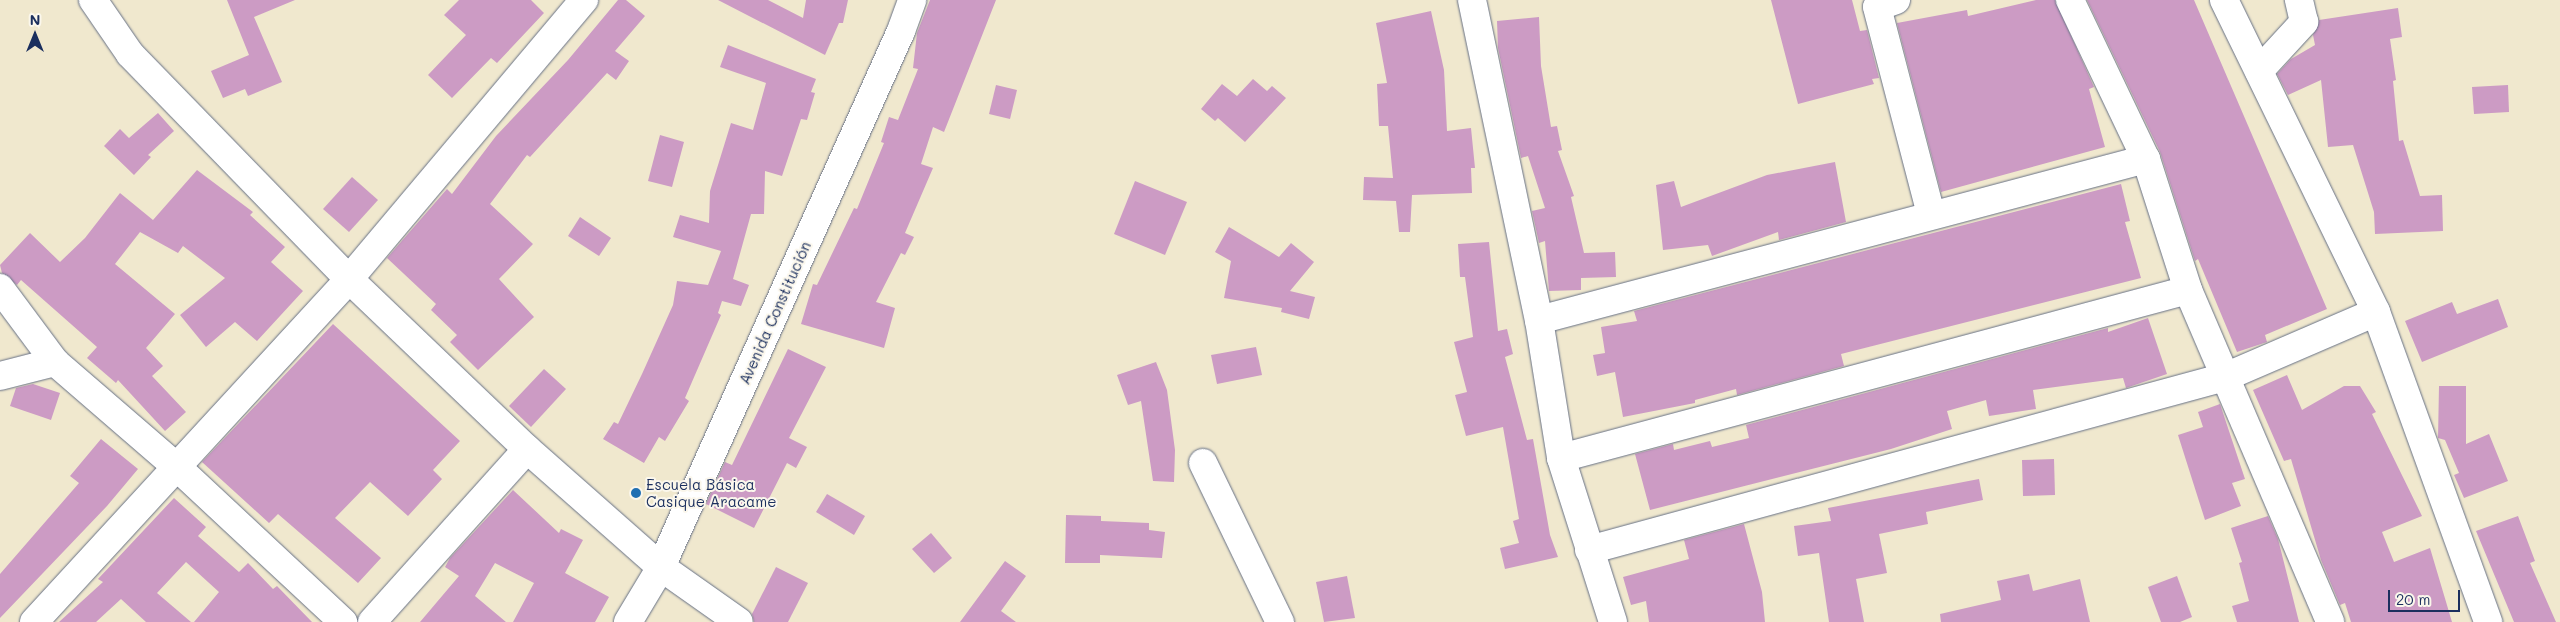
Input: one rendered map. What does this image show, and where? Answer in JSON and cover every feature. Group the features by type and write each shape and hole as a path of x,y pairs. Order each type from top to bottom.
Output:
{"street":[{"path":"93,0 130,54 349,279 527,449 660,568 739,622"},
{"path":"34,622 178,468 349,279 584,0"},
{"name":"Avenida Constitución","path":"628,622 660,568 902,31 912,0"},
{"path":"1472,0 1540,320 1561,458 1613,622"},
{"path":"1896,0 1877,7 1931,215"},
{"path":"2070,0 2146,159 2188,290 2330,622"},
{"path":"2224,0 2376,312 2488,622"},
{"path":"2259,70 2304,22 2299,0"},
{"path":"1540,320 2146,159"},
{"path":"0,288 55,362 178,468 343,622"},
{"path":"1561,458 2188,290"},
{"path":"1590,550 2225,377 2376,312"},
{"path":"0,376 55,362"},
{"path":"372,622 527,449"},
{"path":"1203,463 1280,622"}],"building":[{"path":"227,0 295,0 254,17 282,82 248,96 245,89 223,98 211,71 249,55"},
{"path":"459,0 531,0 544,13 497,63 491,58 452,98 428,75 466,35 444,15"},
{"path":"618,0 626,0 645,16 615,51 629,61 616,80 607,73 530,157 527,155 490,204 533,244 499,279 534,317 478,370 450,342 457,335 431,310 436,304 387,258 447,189 452,194 496,136 568,60"},
{"path":"718,0 768,0 803,18 806,0 848,0 843,23 839,23 825,55"},
{"path":"930,0 996,0 944,132 933,127 921,164 933,168 905,233 914,237 905,255 901,253 876,302 895,308 884,348 801,324 813,284 817,285 854,208 857,209 884,143 881,142 889,117 898,120 918,69 913,68 917,33"},
{"path":"1771,0 1852,0 1860,31 1867,30 1879,78 1872,79 1874,84 1798,104"},
{"path":"2036,0 2055,0 2094,87 2089,89 2105,147 1941,192 1897,23 1967,10 1968,16"},
{"path":"2087,0 2194,0 2327,309 2265,335 2267,342 2237,352 2198,259 2195,261 2160,152"},
{"path":"2398,8 2402,37 2390,39 2396,80 2393,81 2399,141 2403,140 2420,196 2442,195 2443,231 2375,234 2374,212 2353,145 2328,147 2321,80 2288,95 2277,74 2291,59 2315,45 2313,35 2319,20"},
{"path":"1431,11 1444,70 1447,131 1471,128 1475,168 1471,168 1472,193 1412,195 1410,232 1399,232 1396,201 1363,200 1364,177 1393,178 1388,126 1379,126 1377,84 1387,83 1376,23"},
{"path":"1539,17 1541,66 1551,127 1557,126 1562,150 1558,151 1574,196 1571,197 1584,253 1615,252 1616,277 1581,278 1581,290 1549,291 1545,241 1539,243 1532,211 1545,208 1528,156 1521,158 1498,48 1497,21"},
{"path":"728,45 816,79 811,92 815,93 807,120 801,119 782,176 765,171 764,214 751,214 733,279 749,285 741,306 722,301 718,313 721,315 685,398 689,401 665,441 659,437 644,463 603,439 614,422 618,424 642,374 673,305 677,281 708,285 721,251 673,237 680,215 709,223 710,191 731,123 753,130 766,83 720,67"},
{"path":"1253,79 1267,91 1272,86 1286,98 1245,142 1218,118 1215,121 1201,109 1222,84 1237,96"},
{"path":"996,85 1017,90 1010,119 989,114"},
{"path":"2508,85 2509,112 2474,114 2472,87"},
{"path":"158,113 174,131 148,155 151,157 134,175 104,146 120,129 129,138"},
{"path":"660,135 684,142 672,187 648,181"},
{"path":"1835,162 1846,222 1779,240 1778,232 1712,256 1708,245 1663,250 1656,185 1674,181 1681,207 1767,175"},
{"path":"197,170 253,212 250,215 285,247 271,262 303,291 257,341 235,322 206,347 180,315 225,278 183,246 178,253 140,232 115,264 175,314 146,348 163,366 152,376 186,412 165,431 118,380 116,383 87,358 97,347 21,280 17,285 2,273 0,265 30,233 60,262 85,238 120,193 153,220"},
{"path":"352,177 378,200 349,232 323,209"},
{"path":"1135,181 1187,202 1165,255 1114,234"},
{"path":"2121,184 2130,221 2125,222 2141,278 1841,354 1844,366 1737,395 1736,389 1695,400 1695,403 1623,417 1615,372 1597,376 1593,355 1605,353 1601,327 1637,321 1634,311"},
{"path":"580,217 611,238 599,256 568,236"},
{"path":"1229,227 1279,257 1291,243 1314,262 1290,291 1315,297 1309,319 1281,312 1282,308 1224,298 1231,261 1215,252"},
{"path":"1489,242 1498,331 1507,329 1513,354 1505,357 1527,440 1533,439 1550,535 1558,557 1505,569 1500,548 1519,543 1513,521 1519,519 1503,427 1466,436 1455,395 1467,392 1454,342 1473,337 1465,277 1460,277 1458,244"},
{"path":"2498,299 2508,327 2422,362 2405,321 2452,302 2457,314"},
{"path":"2148,318 2167,374 2126,388 2123,378 2033,390 2036,409 1989,416 1986,400 1947,411 1952,429 1891,449 1650,510 1635,454 1673,444 1674,450 1710,441 1712,447 1749,438 1746,425 2108,328 2108,332"},
{"path":"333,324 460,441 433,470 442,479 408,516 370,482 335,518 381,558 358,583 278,514 269,523 202,462"},
{"path":"1256,347 1262,375 1217,384 1211,355"},
{"path":"788,349 826,367 789,438 807,447 796,468 787,463 754,528 706,504 725,462 732,465"},
{"path":"1156,362 1167,390 1175,450 1174,482 1153,481 1141,401 1128,405 1117,375"},
{"path":"544,369 566,389 531,427 509,406"},
{"path":"2287,375 2302,410 2344,386 2360,386 2376,412 2372,414 2422,516 2382,532 2394,562 2430,548 2452,622 2351,622 2345,603 2340,605 2321,560 2291,459 2284,461 2253,390"},
{"path":"33,384 60,393 51,420 10,406 16,388"},
{"path":"2439,386 2466,386 2466,444 2489,434 2508,481 2464,498 2454,475 2459,473 2445,440 2438,438"},
{"path":"2220,404 2245,479 2232,483 2241,506 2205,520 2178,435 2203,427 2198,412"},
{"path":"101,439 138,469 107,506 0,618 0,574 79,483 70,476"},
{"path":"2054,459 2055,495 2023,496 2022,460"},
{"path":"1979,479 1983,500 1926,512 1928,524 1879,534 1887,573 1856,579 1864,622 1829,622 1819,553 1798,556 1794,526 1831,521 1828,508"},
{"path":"513,490 559,533 561,529 583,540 565,573 609,597 595,622 513,622 534,583 495,563 475,596 506,622 420,622 459,576 445,567 450,558"},
{"path":"827,494 865,516 854,535 816,512"},
{"path":"174,498 206,527 198,536 239,572 248,563 273,589 277,586 312,622 194,622 219,592 186,562 157,593 191,622 146,622 121,599 96,622 59,622 103,582 98,579"},
{"path":"1066,515 1101,516 1101,521 1149,523 1149,530 1165,532 1162,558 1100,555 1100,563 1065,563"},
{"path":"2268,516 2278,539 2299,622 2237,622 2232,606 2249,601 2239,563 2242,562 2231,528"},
{"path":"2518,516 2535,561 2530,563 2556,622 2514,622 2476,531"},
{"path":"1744,524 1762,592 1765,622 1649,622 1646,601 1631,605 1623,577 1689,559 1684,540"},
{"path":"931,533 952,558 934,573 912,549"},
{"path":"1005,561 1026,576 1001,611 1016,622 960,622"},
{"path":"776,567 808,583 788,622 754,622 752,614"},
{"path":"2029,574 2033,591 2080,579 2090,622 1941,622 1940,614 2001,600 1997,581"},
{"path":"1347,576 1355,618 1324,622 1316,582"},
{"path":"2177,576 2192,617 2180,622 2161,622 2148,587"}],"place":[{"name":"Escuela Básica Casique Aracame","path":"636,493"}]}
